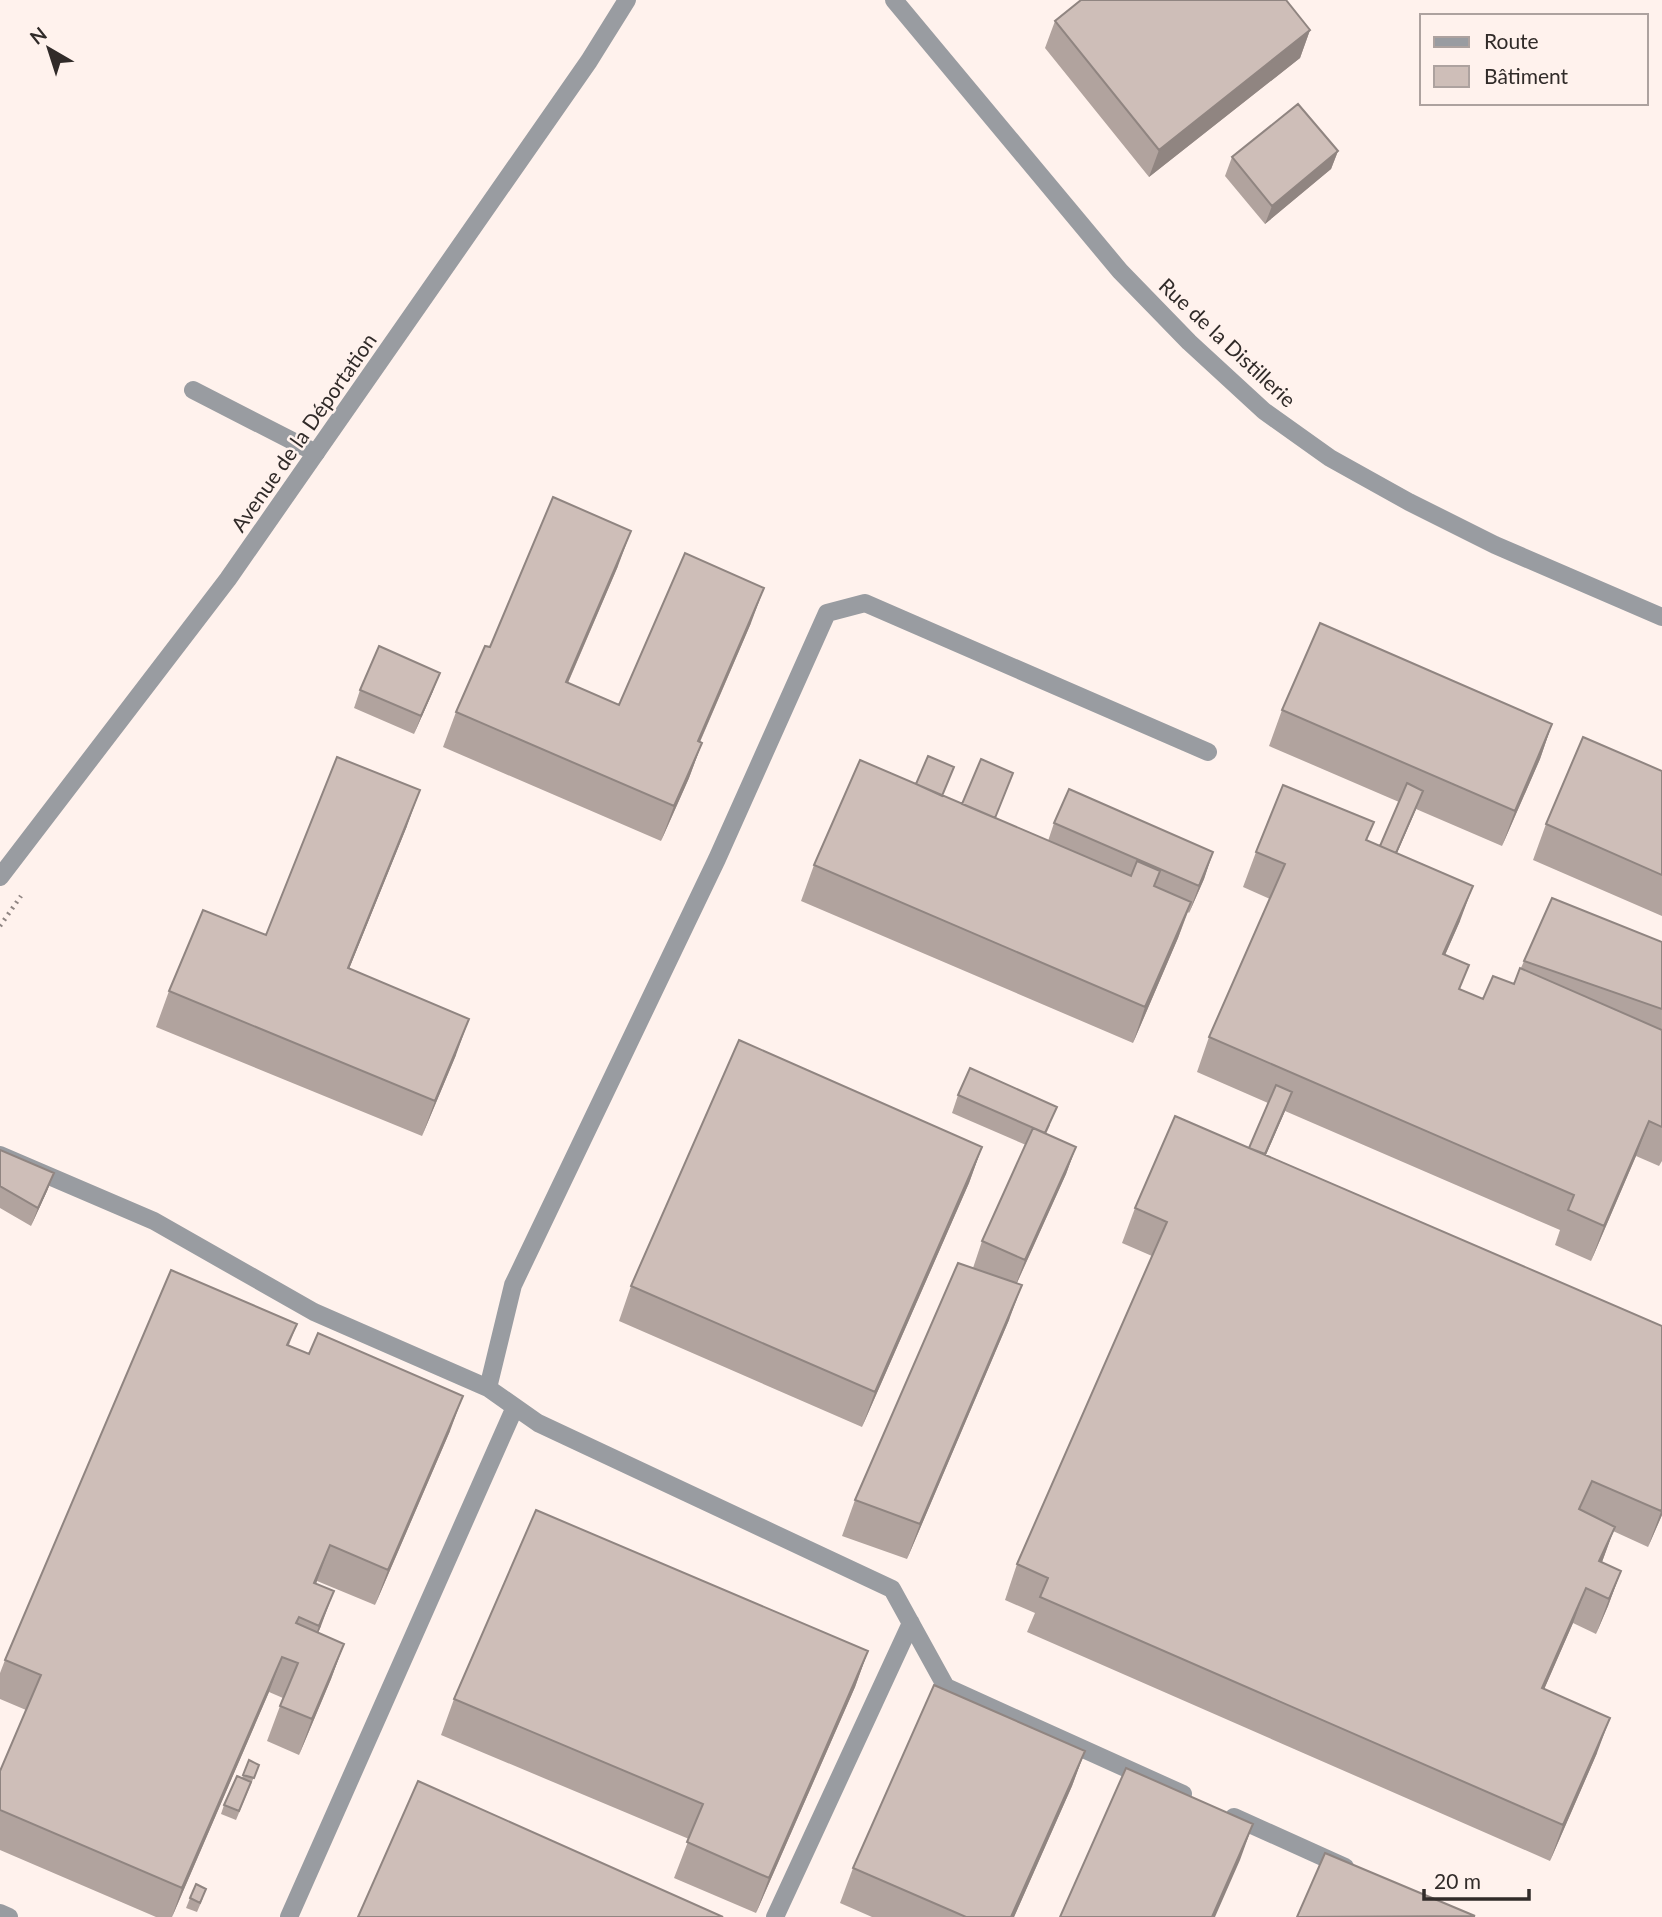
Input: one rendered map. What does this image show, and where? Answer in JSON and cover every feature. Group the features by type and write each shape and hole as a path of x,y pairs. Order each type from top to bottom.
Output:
{"street":[{"name":"Avenue de la Déportation","path":"0,877 228,579 589,61 626,0"},
{"name":"Rue de la Distillerie","path":"894,0 1120,271 1189,342 1264,411 1330,458 1409,502 1495,545 1662,617"},
{"path":"193,390 316,453"},
{"path":"488,1388 513,1285 717,859 827,613 864,603 1208,752"},
{"path":"0,1156 154,1221 314,1312 488,1388 538,1423 892,1588 946,1687 1366,1877"},
{"path":"289,1917 515,1407"},
{"path":"775,1917 911,1623"},
{"path":"0,1913 9,1917"}],"building":[{"path":"1081,0 1286,0 1310,30 1159,150 1055,21"},
{"path":"1298,104 1338,151 1272,206 1232,157"},
{"path":"553,497 631,531 566,682 619,705 685,553 764,588 698,741 702,743 674,806 456,712 485,646 490,647"},
{"path":"1320,623 1552,724 1515,811 1282,710"},
{"path":"379,646 440,673 421,716 360,690"},
{"path":"1583,737 1662,771 1662,875 1546,824"},
{"path":"928,756 954,767 942,796 916,784"},
{"path":"337,757 420,790 348,968 469,1019 435,1101 169,991 203,910 266,935"},
{"path":"981,759 1013,773 995,818 962,804"},
{"path":"860,760 1131,876 1137,861 1160,871 1154,886 1191,902 1145,1007 814,865"},
{"path":"1407,783 1423,791 1396,853 1380,846"},
{"path":"1283,785 1374,822 1366,840 1473,886 1443,954 1469,965 1459,989 1483,999 1493,976 1514,984 1520,968 1662,1030 1662,1127 1649,1121 1604,1226 1568,1210 1574,1195 1209,1037 1285,864 1256,852"},
{"path":"1069,789 1213,852 1199,886 1054,823"},
{"path":"1552,898 1662,942 1662,1009 1524,961"},
{"path":"739,1040 982,1147 875,1392 631,1286"},
{"path":"970,1068 1057,1107 1045,1133 958,1095"},
{"path":"1276,1085 1292,1092 1265,1154 1249,1148"},
{"path":"1175,1116 1662,1326 1662,1509 1661,1511 1592,1481 1579,1509 1615,1527 1599,1561 1621,1571 1609,1599 1586,1588 1542,1688 1610,1718 1563,1825 1040,1597 1048,1578 1017,1564 1167,1222 1135,1208"},
{"path":"1033,1128 1076,1147 1025,1260 982,1241"},
{"path":"0,1150 54,1173 38,1208 0,1186"},
{"path":"958,1263 1022,1285 920,1524 855,1500"},
{"path":"171,1270 297,1324 287,1345 309,1354 318,1333 463,1396 388,1570 330,1545 314,1583 334,1591 319,1626 299,1617 296,1623 344,1644 312,1719 280,1706 298,1663 282,1657 182,1888 0,1810 0,1771 41,1675 5,1660"},
{"path":"536,1510 868,1651 769,1878 687,1842 703,1804 454,1699"},
{"path":"934,1685 1085,1751 1011,1917 966,1917 853,1868"},
{"path":"249,1760 259,1765 254,1778 243,1775"},
{"path":"1126,1768 1253,1824 1212,1917 1060,1917"},
{"path":"237,1776 251,1782 239,1811 224,1805"},
{"path":"418,1781 723,1917 358,1917"},
{"path":"1325,1853 1475,1916 1297,1917"},
{"path":"196,1884 206,1889 200,1903 190,1898"}]}
